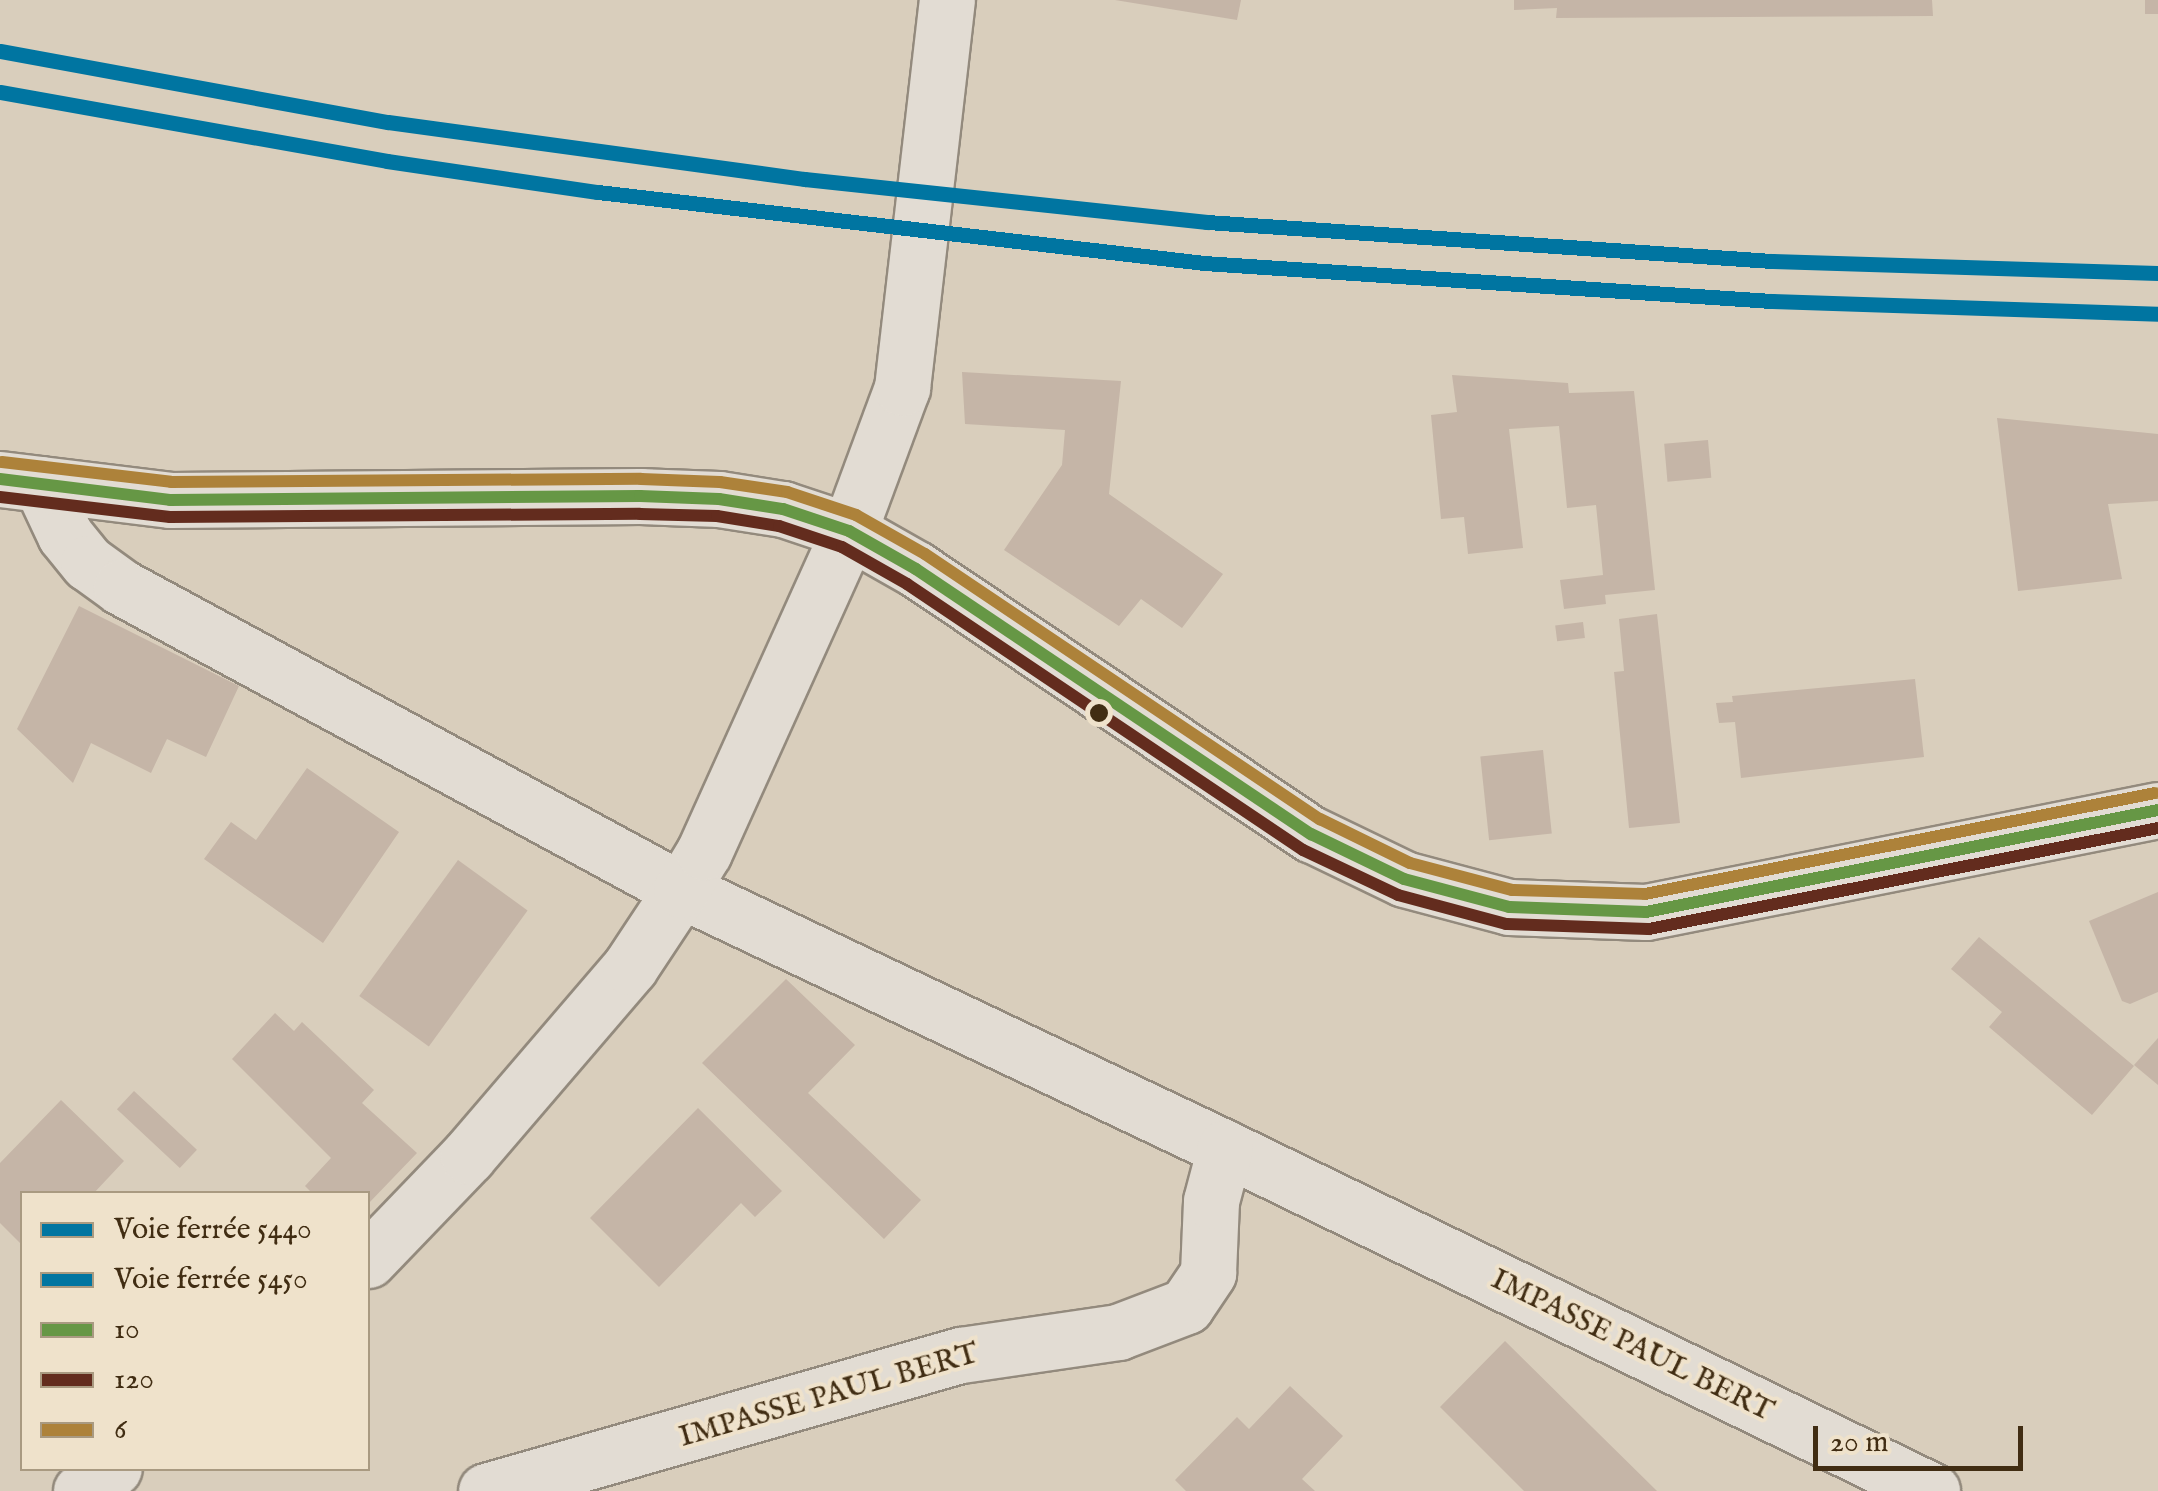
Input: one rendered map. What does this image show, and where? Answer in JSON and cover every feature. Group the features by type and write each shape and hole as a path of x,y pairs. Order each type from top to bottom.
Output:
{"street":[{"path":"370,1258 468,1156 630,968 692,871 798,643 849,531 902,388 947,0"},
{"path":"21,481 170,500 720,499 783,509 849,531 916,569 1311,834 1404,879 1508,906 1646,912 2158,810"},
{"name":"IMPASSE PAUL BERT","path":"21,481 88,563 121,587 692,871 1225,1148 1932,1491"},
{"name":"IMPASSE PAUL BERT","path":"486,1491 961,1355 1118,1332 1186,1306 1208,1273 1211,1201 1225,1148"},
{"path":"81,1491 110,1471"}],"building":[{"path":"1115,0 1241,0 1237,20"},
{"path":"1514,0 1932,0 1933,16 1556,18 1557,8 1514,10"},
{"path":"2145,0 2158,0 2158,14 2145,14"},
{"path":"962,372 1121,381 1109,494 1223,574 1182,628 1141,599 1119,626 1004,550 1062,465 1065,430 965,424"},
{"path":"1452,375 1568,383 1569,393 1634,391 1655,590 1605,595 1606,604 1564,609 1560,580 1603,575 1596,505 1567,508 1559,426 1509,429 1523,548 1468,554 1464,517 1441,519 1431,415 1457,412"},
{"path":"1997,418 2158,434 2158,501 2108,504 2122,579 2018,591"},
{"path":"1708,440 1711,478 1667,482 1664,444"},
{"path":"79,606 239,686 206,757 167,739 151,773 91,743 73,783 17,729"},
{"path":"1657,614 1680,823 1629,828 1614,672 1624,671 1619,619"},
{"path":"1583,622 1585,638 1557,641 1555,625"},
{"path":"1915,679 1924,757 1741,778 1735,722 1719,723 1716,703 1733,702 1732,696"},
{"path":"1543,750 1552,834 1489,840 1480,757"},
{"path":"307,768 399,832 323,943 204,859 231,822 256,840"},
{"path":"458,860 528,911 429,1046 359,996"},
{"path":"2158,892 2158,992 2130,1004 2122,1001 2089,921"},
{"path":"1979,937 2134,1066 2092,1115 1989,1027 2002,1012 1951,969"},
{"path":"786,979 855,1045 808,1093 921,1200 884,1239 702,1063"},
{"path":"275,1013 294,1031 302,1022 374,1090 362,1103 417,1153 370,1202 370,1191 310,1191 305,1186 331,1158 232,1059"},
{"path":"2158,1038 2158,1085 2134,1065"},
{"path":"134,1091 197,1150 180,1168 117,1109"},
{"path":"61,1100 124,1161 96,1191 20,1191 20,1243 0,1223 0,1163"},
{"path":"698,1108 782,1191 755,1217 741,1203 659,1287 590,1218"},
{"path":"1505,1341 1657,1491 1524,1491 1440,1407"},
{"path":"1290,1386 1343,1436 1302,1479 1315,1491 1186,1491 1175,1480 1237,1417 1249,1429"}],"rail line":[{"name":"5440","path":"0,51 388,122 805,179 1207,222 1772,261 2158,273"},
{"name":"5450","path":"0,92 387,161 598,192 1204,263 1772,301 2158,314"}],"transit line":[{"name":"6","path":"2,462 171,482 641,479 720,482 787,492 856,515 925,554 1320,819 1410,863 1512,890 1645,894 2155,793"},
{"name":"10","path":"0,479 170,500 640,496 719,499 783,509 849,531 916,569 1311,834 1404,879 1509,907 1646,912 2158,810"},
{"name":"120","path":"0,497 170,517 640,514 717,516 779,526 842,547 907,584 1303,850 1398,895 1506,924 1649,929 2158,828"}]}
